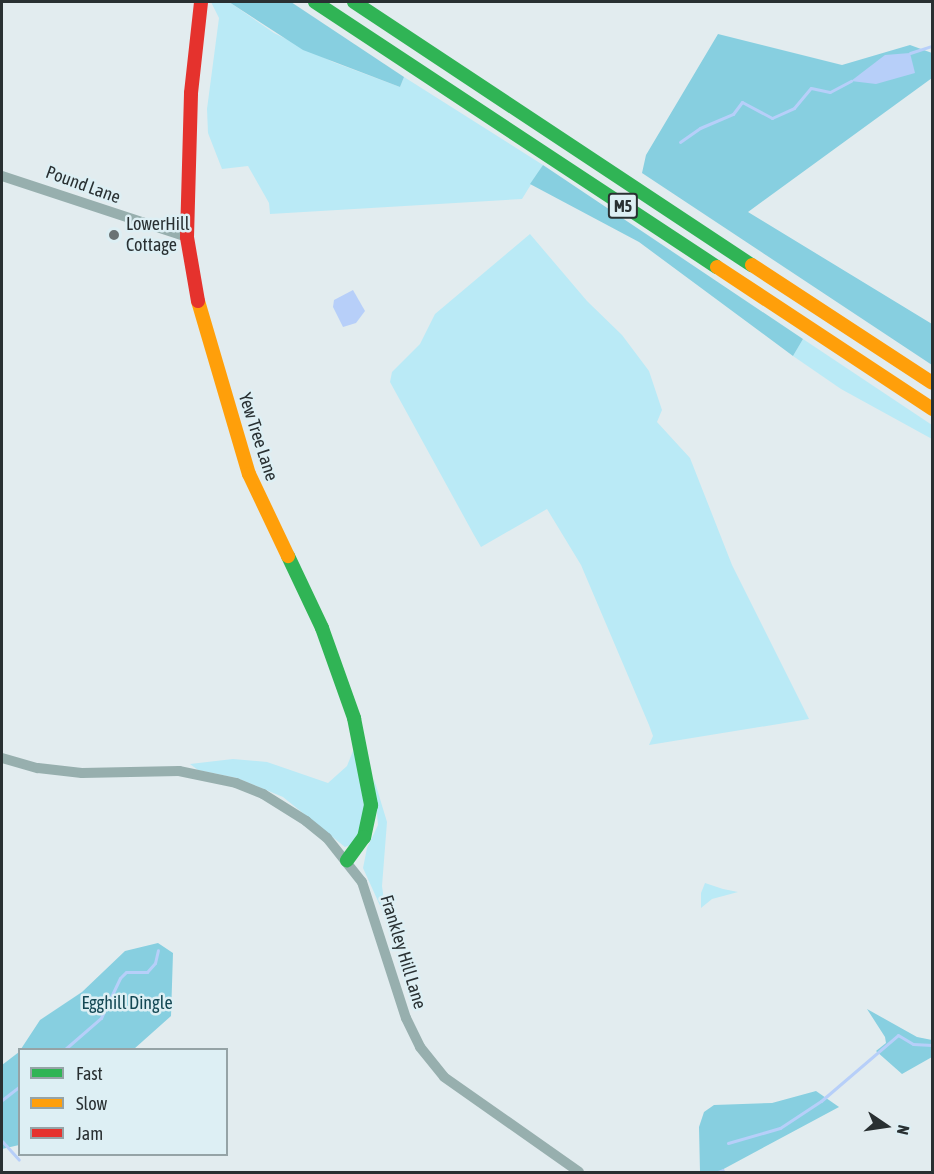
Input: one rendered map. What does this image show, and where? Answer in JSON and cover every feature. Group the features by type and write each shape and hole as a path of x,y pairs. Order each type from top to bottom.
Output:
{"main road":[{"name":"Yew Tree Lane","path":"201,2 191,93 188,237 201,319 249,474 322,628 354,718 371,805 364,837 346,860"},
{"name":"M5","path":"315,2 933,409"},
{"name":"M5","path":"354,2 933,383"}],"street":[{"name":"Pound Lane","path":"2,176 188,237"},
{"name":"Frankley Hill Lane","path":"2,758 38,768 82,772 179,771 236,783 263,794 306,821 346,860 372,904 406,1018 420,1047 444,1077 579,1173"}],"shaded area":[{"path":"211,2 229,2 274,33 333,62 400,87 404,77 543,165 522,199 270,214 269,203 248,166 222,169 208,133 207,109 219,18"},
{"path":"910,53 915,73 876,84 851,81 885,55"},
{"path":"530,234 587,301 622,335 649,371 662,410 657,422 690,458 732,565 809,719 649,745 653,736 649,725 581,565 547,509 481,547 474,535 390,382 392,372 420,344 435,314"},
{"path":"353,290 365,311 356,323 343,327 333,307 334,300"},
{"path":"803,339 932,425 932,439 841,389 793,356"},
{"path":"355,746 365,812 356,843 345,847 283,797 237,778 198,770 190,764 233,759 267,762 328,783 347,766"},
{"path":"374,779 387,822 382,886 387,921 363,868 367,848 378,825"},
{"path":"705,883 738,892 712,899 701,908 701,893"}],"green space":[{"path":"229,2 291,2 404,77 400,87 303,50"},
{"path":"718,34 842,65 910,45 932,53 932,78 748,212 932,324 932,365 642,173 646,155"},
{"path":"543,165 803,339 793,356 639,242 530,184"},
{"name":"Egghill Dingle","path":"158,943 173,953 171,1016 135,1048 22,1048 40,1020 82,992 125,951"},
{"path":"867,1009 917,1037 932,1040 932,1057 902,1074 876,1051 886,1043 885,1037"},
{"path":"18,1053 18,1145 2,1149 2,1065"},
{"path":"816,1091 839,1107 718,1172 700,1172 699,1127 704,1112 714,1105 772,1103"}],"waterway":[{"path":"910,53 932,46"},
{"path":"680,142 700,128 733,114 742,102 772,118 794,108 811,88 830,92 851,81"},
{"path":"66,1048 101,1018 120,978 126,972 147,972 155,963 158,950"},
{"path":"728,1143 780,1128 821,1101 898,1035 913,1044 932,1045"},
{"path":"2,1100 18,1088"},
{"path":"2,1141 19,1160"},
{"path":"718,1172 723,1170"}],"traffic: fast":[{"path":"315,2 717,267"},
{"path":"354,2 752,265"},
{"path":"288,556 322,628 354,718 371,805 364,837 347,860"}],"traffic: slow":[{"path":"752,265 932,383"},
{"path":"717,267 932,409"},
{"path":"198,301 249,474 288,556"}],"traffic: jam":[{"path":"198,301 187,237 191,93 201,2"}],"place":[{"name":"LowerHill Cottage","path":"114,235"}]}
